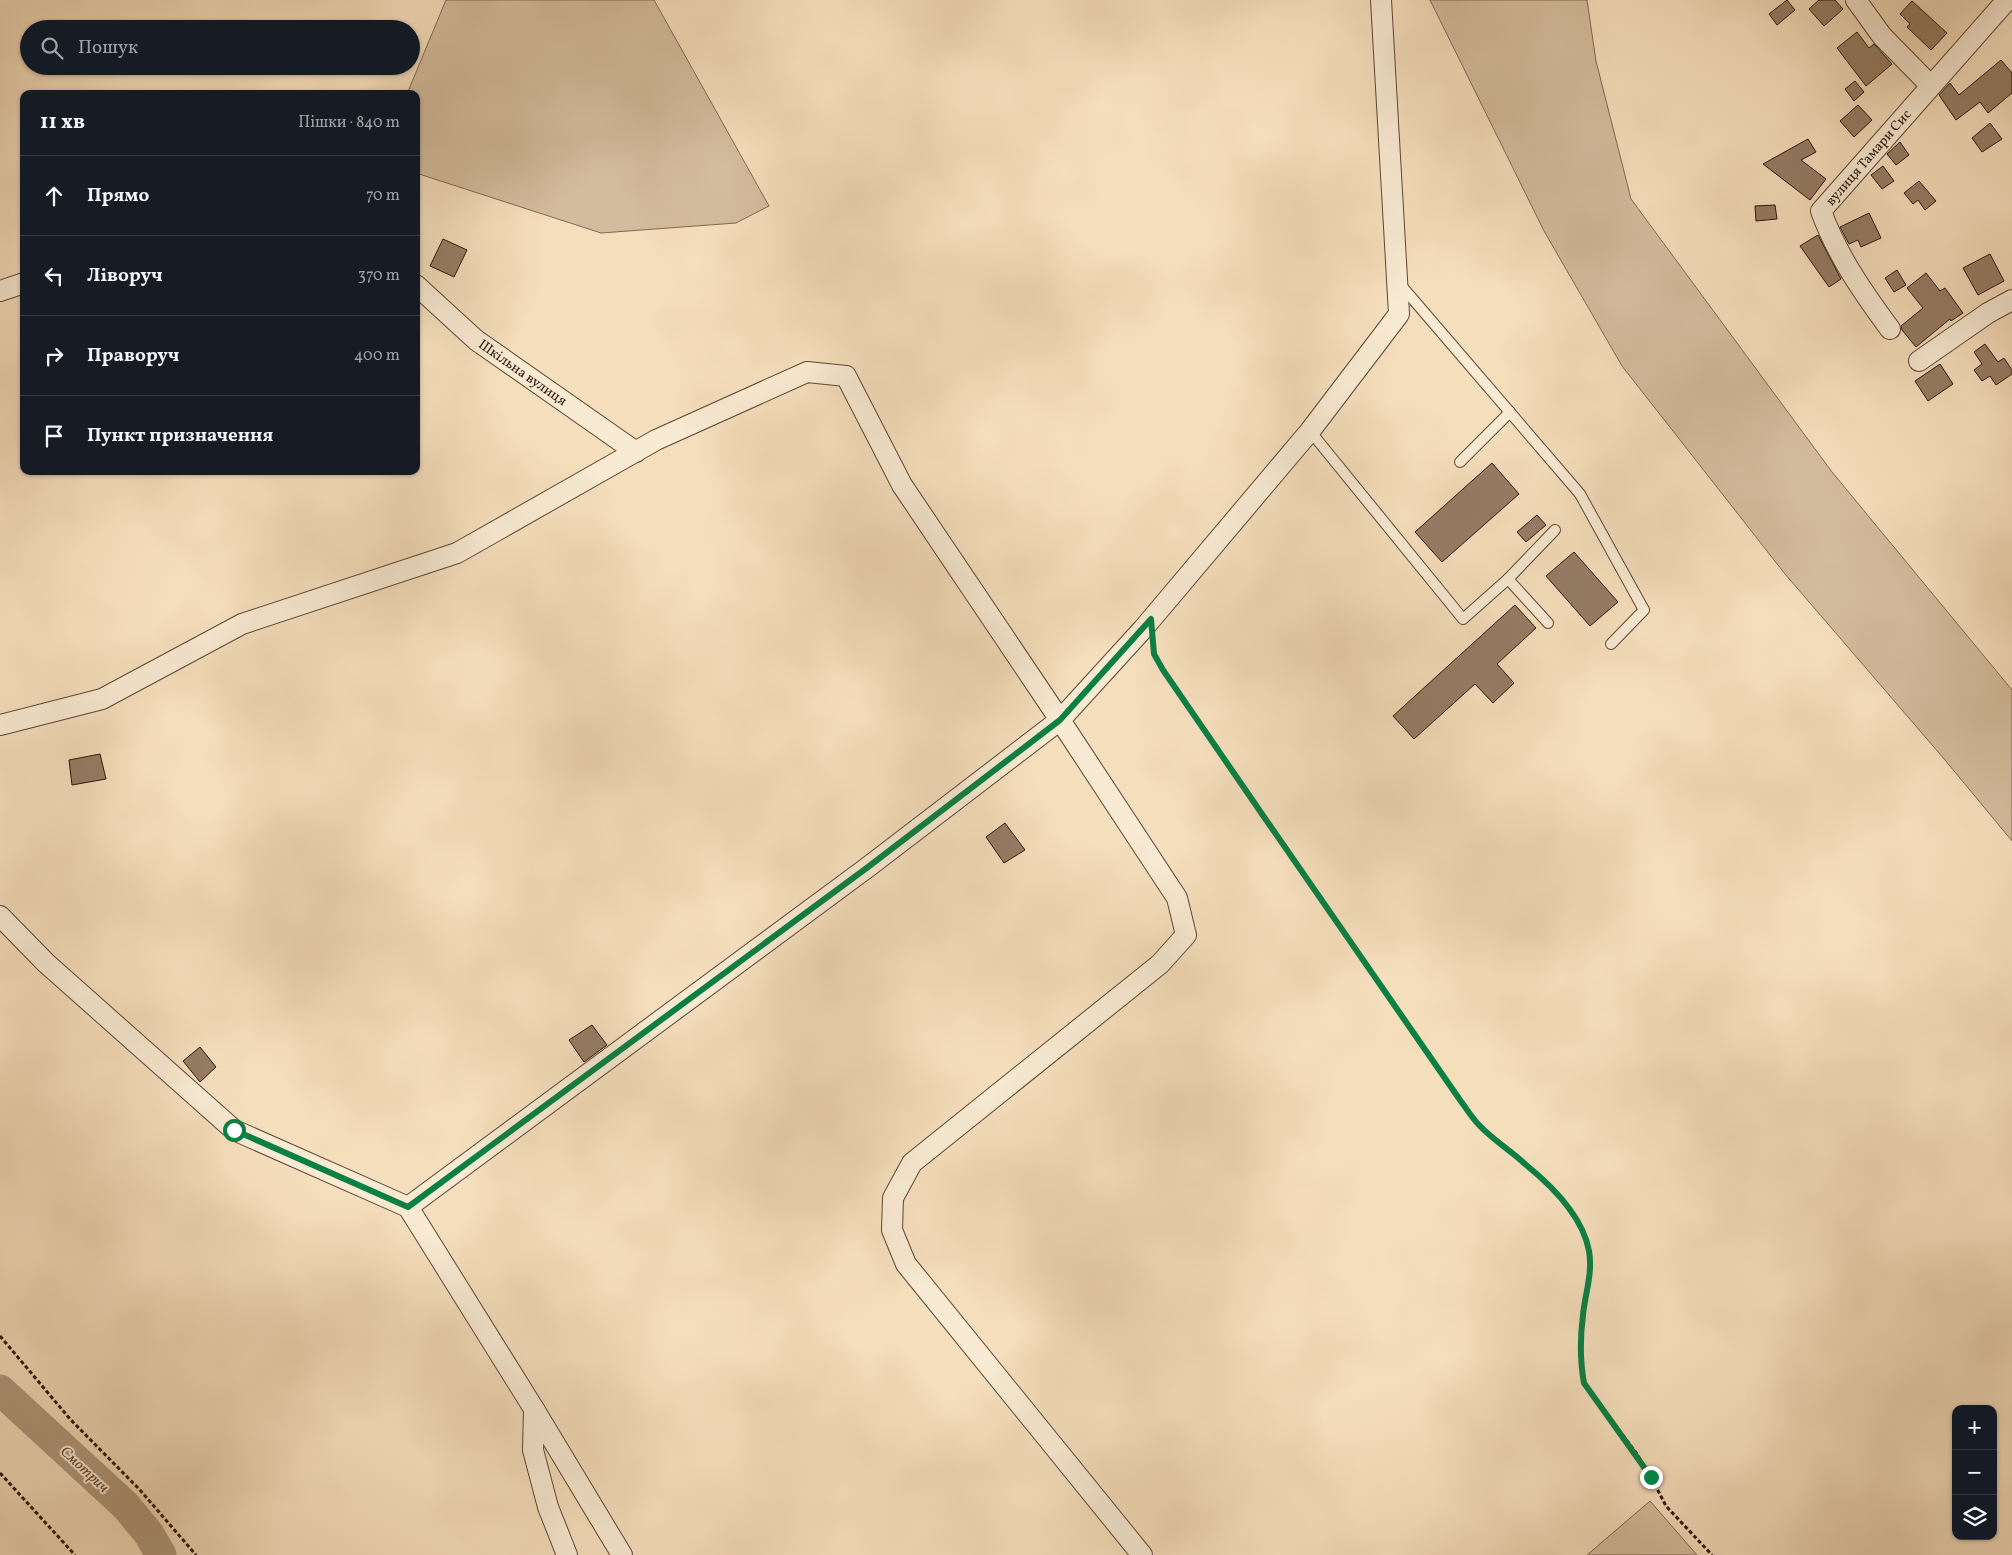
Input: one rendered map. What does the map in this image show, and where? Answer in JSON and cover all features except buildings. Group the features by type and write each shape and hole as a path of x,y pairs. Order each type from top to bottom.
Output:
{"street":[{"path":"408,1207 868,867 1060,720 1151,619 1310,431 1399,314 1381,0"},
{"path":"1856,0 1882,36 1930,85"},
{"name":"вулиця Тамари Сис","path":"1890,329 1857,284 1829,235 1820,211 2007,0"},
{"path":"0,291 20,284"},
{"name":"Шкільна вулиця","path":"420,289 476,340 636,452"},
{"path":"1919,361 1988,313 2012,300"},
{"path":"0,725 102,699 242,624 457,553 656,440 807,372 846,376 902,485 1177,898 1186,935 1160,964 912,1163 893,1198 892,1230 906,1264 1142,1555"},
{"path":"0,916 46,963 234,1130 408,1207 534,1409 622,1555"},
{"path":"534,1409 533,1450 548,1507 568,1555"}],"lane":[{"path":"1397,280 1580,494 1644,610 1611,644"},
{"path":"1460,462 1510,412"},
{"path":"1310,431 1463,619 1508,579 1555,530"},
{"path":"1508,579 1548,623"}],"path":[{"path":"1151,619 1154,654 1163,670 1230,770 1460,1100 1478,1124 1526,1164 1560,1198 1574,1217 1584,1235 1589,1251 1590,1272 1581,1339 1581,1365 1584,1383 1637,1454 1666,1506 1712,1555"},
{"path":"0,1336 70,1418 140,1490 196,1555"},
{"path":"0,1474 75,1555"}],"shaded area":[{"path":"446,0 654,0 769,206 736,223 601,233 420,174 420,90 409,90 415,75 420,75 420,63"},
{"path":"1430,0 1587,0 1596,61 1631,199 1832,472 2012,690 2012,841 1785,574 1622,366 1544,231"},
{"path":"1650,1501 1697,1555 1587,1555"}],"waterway":[{"name":"Смотрич","path":"0,1390 126,1506 149,1534 161,1555"}],"route":[{"path":"234,1130 408,1207 868,867 1060,720 1151,619 1154,654 1163,670 1230,770 1460,1100 1478,1124 1526,1164 1560,1198 1574,1217 1584,1235 1589,1251 1590,1272 1581,1339 1581,1365 1584,1383 1637,1454 1651,1477"}]}
